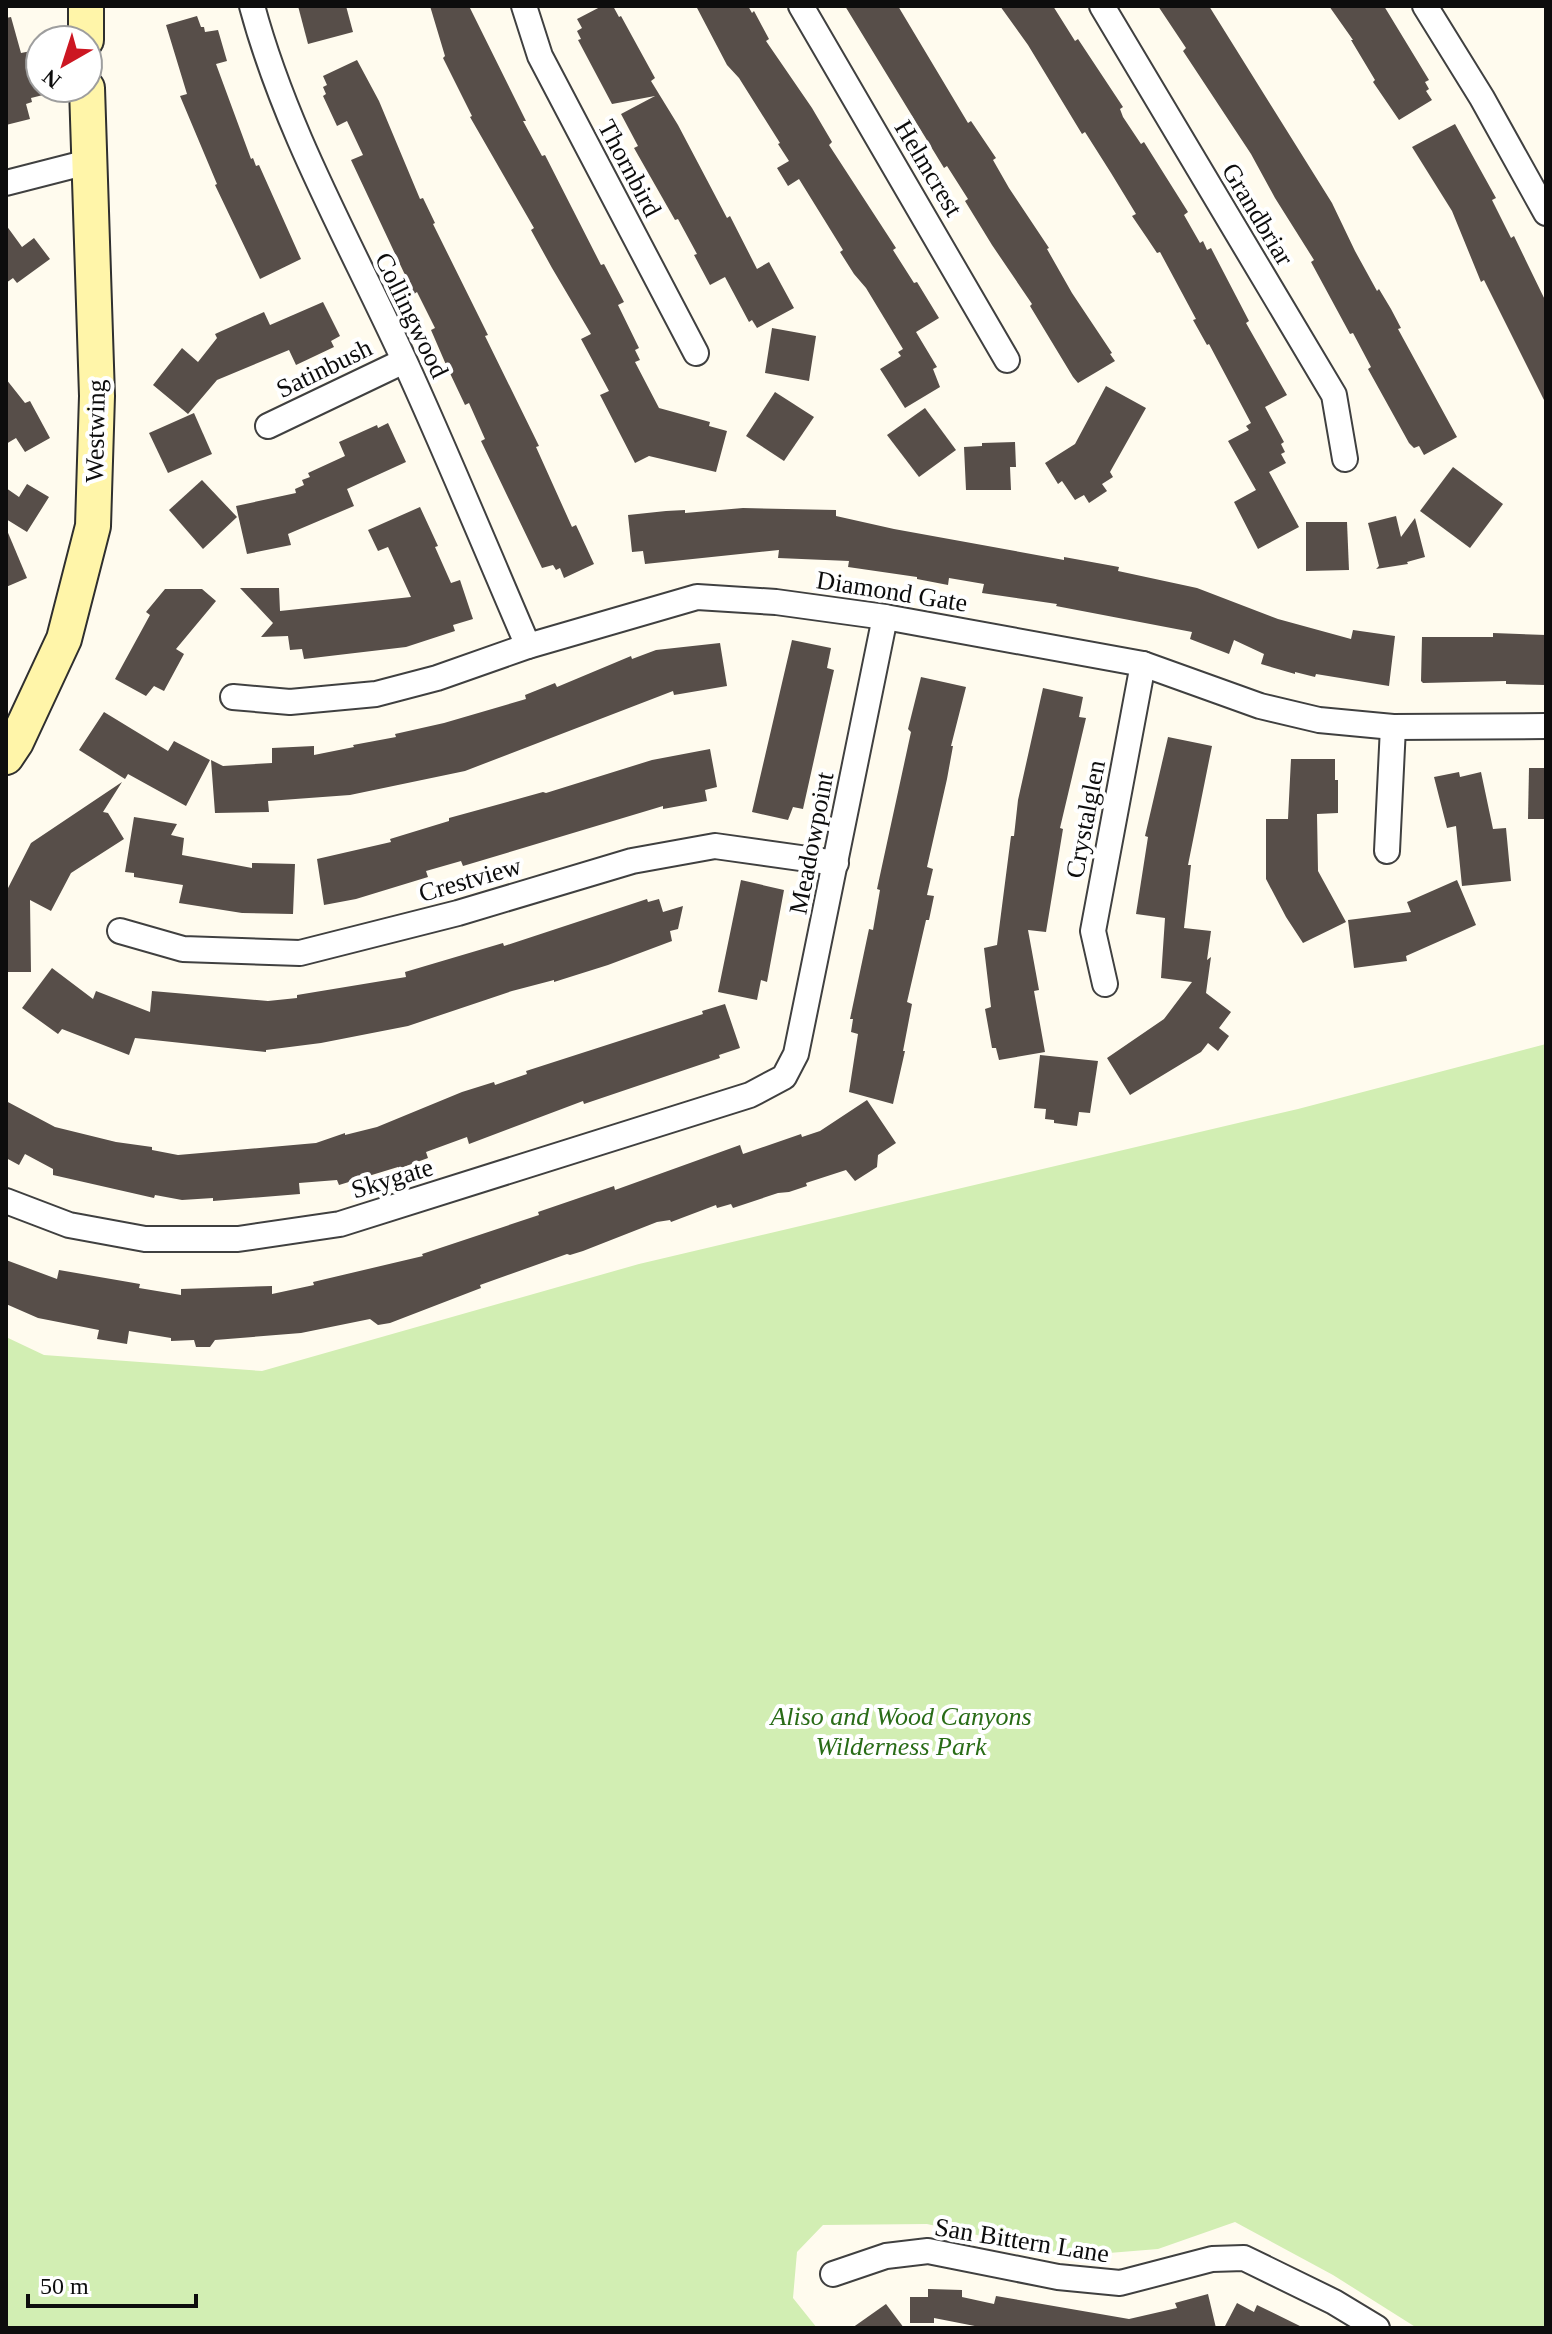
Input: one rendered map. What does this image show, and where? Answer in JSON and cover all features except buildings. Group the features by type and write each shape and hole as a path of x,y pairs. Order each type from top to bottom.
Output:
{"street":[{"name":"Collingwood","path":"252,6 267,61 318,185 404,361 528,646"},
{"name":"Thornbird","path":"524,6 540,56 696,353"},
{"name":"Helmcrest","path":"801,6 1007,360"},
{"name":"Grandbriar","path":"1102,6 1334,395 1345,459"},
{"path":"1425,6 1482,98 1546,213"},
{"name":"Westwing","path":"6,757 64,639 93,526 97,396 87,104"},
{"path":"6,183 88,162"},
{"name":"Satinbush","path":"268,426 404,361"},
{"name":"Diamond Gate","path":"233,697 290,702 376,694 697,597 776,602 885,617 1143,664 1260,706 1304,717 1393,727 1546,726"},
{"name":"Meadowpoint","path":"784,1077 796,1054 885,617"},
{"name":"Crystalglen","path":"1105,984 1093,931 1143,664"},
{"path":"1387,851 1393,727"},
{"name":"Crestview","path":"120,931 183,949 300,953 458,913 632,861 715,846 836,863"},
{"name":"Skygate","path":"6,1201 69,1225 145,1239 238,1239 340,1224 750,1095 784,1077"},
{"name":"San Bittern Lane","path":"833,2274 886,2256 928,2251 1058,2277 1120,2283 1212,2259 1244,2258 1334,2302 1377,2328"}],"green space":[{"name":"Aliso and Wood Canyons Wilderness Park","path":"1546,1044 1546,2328 1417,2328 1333,2275 1235,2222 1158,2249 1072,2256 927,2224 823,2225 797,2252 793,2298 817,2328 6,2328 6,1337 44,1355 262,1371 639,1264 1298,1109"}]}
